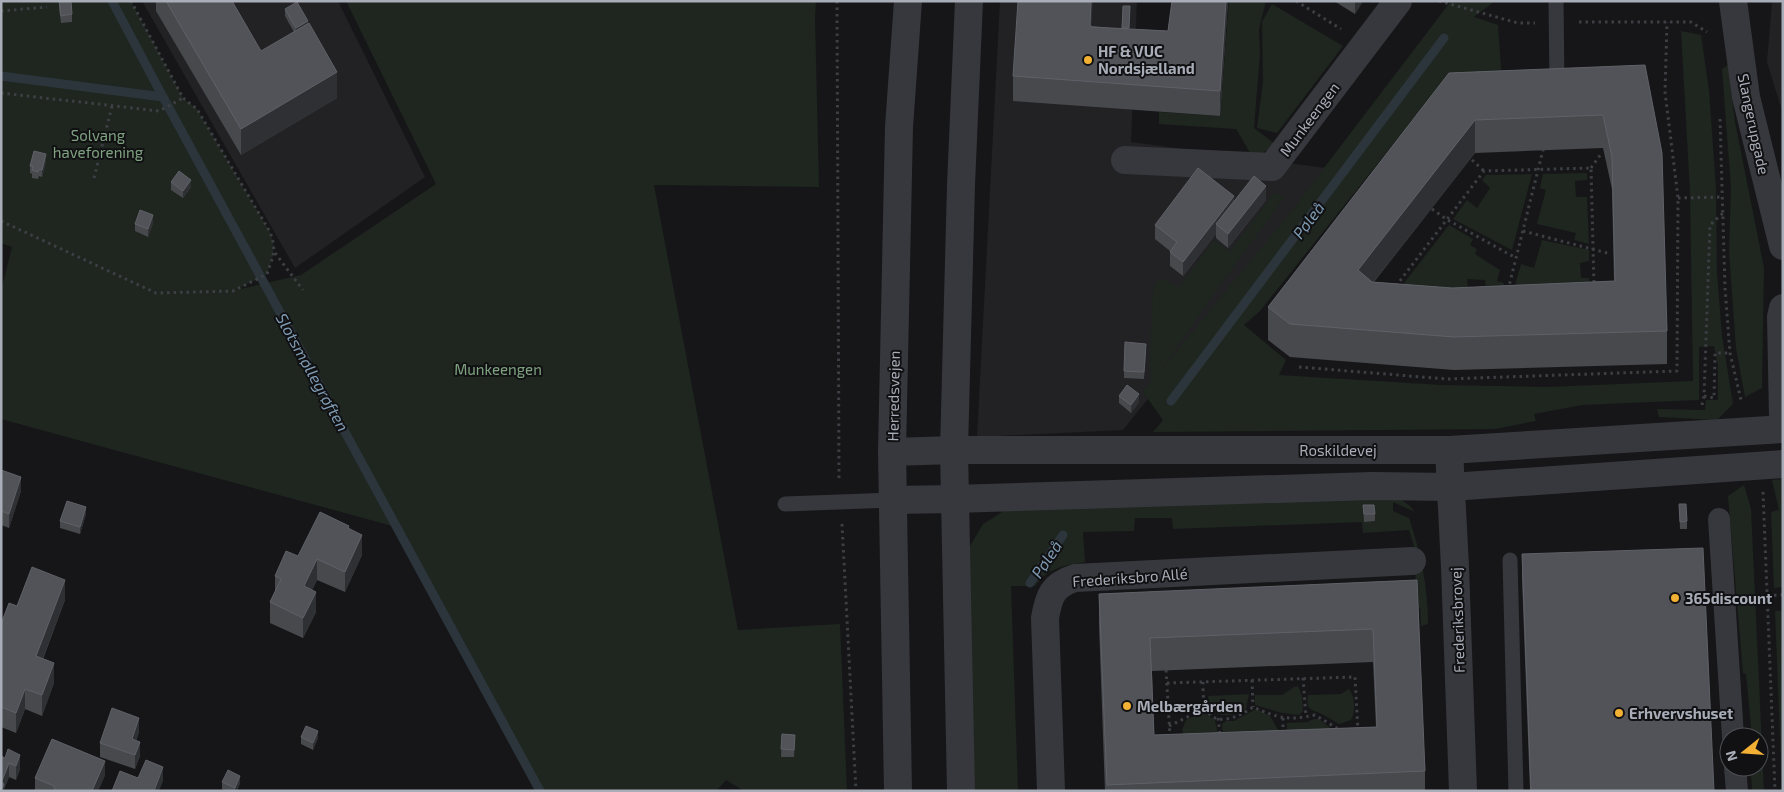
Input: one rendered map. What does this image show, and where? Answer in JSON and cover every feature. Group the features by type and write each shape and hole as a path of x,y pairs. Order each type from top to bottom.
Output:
{"street":[{"name":"Herredsvejen","path":"898,791 892,452 899,127 908,1"},
{"path":"961,791 954,450 961,186 969,1"},
{"name":"Munkeengen","path":"1125,160 1272,167 1398,1"},
{"name":"Slangerupgade","path":"1726,2 1746,97 1783,246"},
{"path":"1783,308 1781,317 1783,417"},
{"name":"Roskildevej","path":"892,452 954,450 1449,450 1783,429"},
{"name":"Frederiksbrovej","path":"1449,450 1463,791"},
{"path":"893,500 954,500 1372,486 1451,487 1783,464"},
{"path":"1719,518 1732,727"},
{"name":"Frederiksbro Allé","path":"1051,791 1045,618 1048,604 1054,591 1061,583 1075,578 1209,581 1412,561"},
{"path":"1736,777 1737,791"}],"lane":[{"path":"1556,1 1557,100"},
{"path":"785,504 893,500"},
{"path":"1510,560 1516,791"}],"path":[{"path":"1,221 156,293 233,291 267,274 275,253 274,242 270,232 197,109 183,98 132,1"},
{"path":"837,1 838,459 856,791"},
{"path":"1296,1 1343,30"},
{"path":"1,11 47,7"},
{"path":"1299,368 1447,378 1677,371 1678,198 1665,92 1667,22"},
{"path":"1707,30 1710,39"},
{"path":"1,93 159,111 183,98"},
{"path":"94,178 112,106"},
{"path":"1720,116 1725,288 1730,353 1741,400"},
{"path":"1506,295 1543,150"},
{"path":"1594,292 1591,168 1601,154"},
{"path":"1472,160 1484,171 1591,168"},
{"path":"1391,292 1484,171"},
{"path":"1678,198 1723,197"},
{"path":"1432,210 1516,258"},
{"path":"1702,408 1710,225 1724,212"},
{"path":"1523,231 1611,254"},
{"path":"275,253 303,290"},
{"path":"1704,396 1714,398 1715,353 1730,353"},
{"path":"1763,487 1775,791"},
{"path":"1745,596 1783,595"},
{"path":"1166,670 1170,739"},
{"path":"1167,683 1355,677 1358,733"},
{"path":"1303,678 1306,716"},
{"path":"1252,680 1253,707"},
{"path":"1203,682 1204,703 1210,715 1225,720 1242,716 1253,707"},
{"path":"1253,707 1282,718 1315,714 1344,733"},
{"path":"1169,726 1206,708"},
{"path":"1218,718 1220,736"},
{"path":"1282,718 1283,735"}],"shaded area":[{"path":"142,1 338,1 425,177 295,268"},
{"path":"1000,1 1137,1 1131,142 1333,169 1123,430 977,437"},
{"path":"1772,1 1783,1 1783,114 1767,62"}],"green space":[{"name":"Munkeengen","path":"1,1 131,1 183,98 197,109 270,232 274,248 267,274 236,290 301,275 436,184 346,1 816,1 819,187 654,185 738,630 840,624 847,791 744,791 726,780 716,791 540,791 396,527 1,419 1,291 12,247 1,243"},
{"path":"1229,1 1266,1 1259,29 1260,54 1254,128 1275,144 1259,156 1252,156 1236,129 1159,124 1159,112 1220,116"},
{"path":"1451,1 1495,1 1474,17 1498,25 1502,82 1434,93 1260,311 1244,325 1286,360 1279,375 1442,385 1546,387 1693,381 1690,192 1681,31 1701,35 1709,90 1716,188 1717,273 1722,336 1733,404 1717,420 1659,417 1657,409 1705,410 1706,400 1718,400 1718,366 1714,346 1699,347 1699,400 1582,405 1534,414 1536,421 1495,429 1153,432 1163,420 1143,392 1151,382 1153,288 1159,278 1179,287 1214,240 1230,252 1274,193 1285,197 1158,374 1289,214"},
{"path":"1272,4 1343,46 1277,133 1257,128 1263,82 1262,22"},
{"path":"1728,65 1735,122 1764,268 1762,388 1745,397 1736,348 1729,251 1731,188 1722,69"},
{"path":"1587,173 1587,180 1575,181 1576,197 1587,197 1589,244 1574,240 1576,233 1537,224 1546,190 1540,188 1543,174"},
{"path":"1532,174 1512,250 1453,219 1467,200 1477,208 1490,188 1482,180 1486,175"},
{"path":"1449,225 1473,239 1470,245 1477,249 1475,254 1500,270 1497,281 1504,283 1503,289 1486,290 1485,280 1467,279 1468,290 1401,287"},
{"path":"1542,240 1589,250 1589,261 1580,263 1581,278 1589,278 1590,288 1514,289 1521,264 1534,268"},
{"path":"1783,479 1783,587 1774,588 1771,512 1779,510 1772,480"},
{"path":"1744,485 1751,509 1761,727 1751,727 1746,674 1743,673 1728,496"},
{"path":"1395,495 1415,512 1393,502 1393,511 1409,518 1420,558 1427,597 1428,624 1421,626 1420,608 1417,607 1414,546 1409,530 1363,533 1362,522 1173,529 1172,518 1135,518 1134,531 1083,532 1085,562 1057,568 1046,575 1035,586 1011,586 1018,791 975,791 966,568 970,546 983,524 1007,509"},
{"path":"1775,611 1783,611 1783,791 1782,791"},
{"path":"1298,686 1302,696 1303,711 1299,715 1282,713 1255,705 1255,695 1282,695"},
{"path":"1349,689 1353,696 1354,704 1354,713 1351,720 1339,724 1309,707 1308,695 1341,694"},
{"path":"1249,694 1246,709 1233,714 1221,715 1216,713 1209,704 1208,696"},
{"path":"1256,709 1270,716 1280,733 1223,740 1222,724 1226,721 1234,721"},
{"path":"1203,712 1215,720 1218,735 1183,739 1182,730 1186,720"},
{"path":"1319,719 1333,730 1287,736 1287,723 1307,722"},
{"path":"1751,777 1763,777 1764,791 1752,791"}],"building":[{"path":"59,1 71,1 72,14 61,16"},
{"path":"166,1 232,1 261,51 309,23 337,72 241,129"},
{"path":"1018,1 1091,1 1090,25 1092,27 1168,31 1172,1 1226,1 1220,91 1013,76"},
{"path":"297,2 308,21 296,28 285,9"},
{"path":"1123,6 1130,6 1129,28 1122,28"},
{"path":"1645,65 1662,153 1667,331 1454,337 1290,324 1268,307 1449,73","holes":["1603,115 1612,157 1615,281 1452,288 1372,282 1358,270 1475,120"]},
{"path":"34,151 46,154 42,170 39,169 38,172 32,170 33,166 30,166"},
{"path":"1198,168 1234,196 1183,262 1170,252 1177,242 1155,225"},
{"path":"179,171 191,180 183,191 171,182"},
{"path":"1254,176 1266,186 1228,234 1216,224"},
{"path":"140,210 153,215 148,229 135,224"},
{"path":"1125,342 1146,344 1144,372 1124,371"},
{"path":"1127,385 1139,394 1131,405 1119,396"},
{"path":"1,470 21,477 9,514 1,511"},
{"path":"67,501 86,507 80,527 60,521"},
{"path":"1679,504 1686,504 1687,521 1680,522"},
{"path":"1363,505 1374,505 1375,514 1364,514"},
{"path":"320,512 349,526 348,528 362,535 345,572 317,559 304,586 316,592 303,618 270,602 281,579 275,576 286,551 298,556"},
{"name":"Erhvervshuset","path":"1703,548 1714,791 1531,791 1522,554"},
{"path":"32,567 65,580 36,656 54,663 42,695 25,689 16,713 1,707 1,624 9,603 17,606"},
{"path":"1417,580 1425,771 1107,785 1099,594","holes":["1373,629 1377,727 1154,735 1150,638"]},
{"path":"112,708 139,718 132,739 140,742 135,755 100,743"},
{"path":"306,726 318,731 313,743 301,737"},
{"path":"782,734 795,735 794,750 781,749"},
{"path":"52,739 105,761 92,791 57,791 54,786 35,778"},
{"path":"8,749 20,755 16,766 9,763 2,781 4,785 1,791 1,756 5,758"},
{"path":"146,760 163,767 154,791 112,791 120,771 138,778"},
{"path":"228,770 240,776 235,788 222,782"}],"waterway":[{"path":"112,1 163,97"},
{"name":"Pøleå","path":"1171,401 1444,38"},
{"name":"Slotsmøllegrøften","path":"1,76 163,97 540,791"},
{"name":"Pøleå","path":"1030,583 1063,535"}],"place":[{"name":"HF & VUC Nordsjælland","path":"1088,60"},
{"name":"365discount","path":"1675,598"},
{"name":"Melbærgården","path":"1127,706"},
{"name":"Erhvervshuset","path":"1619,713"}],"park label":[{"name":"Solvang haveforening","path":"98,144"}]}
